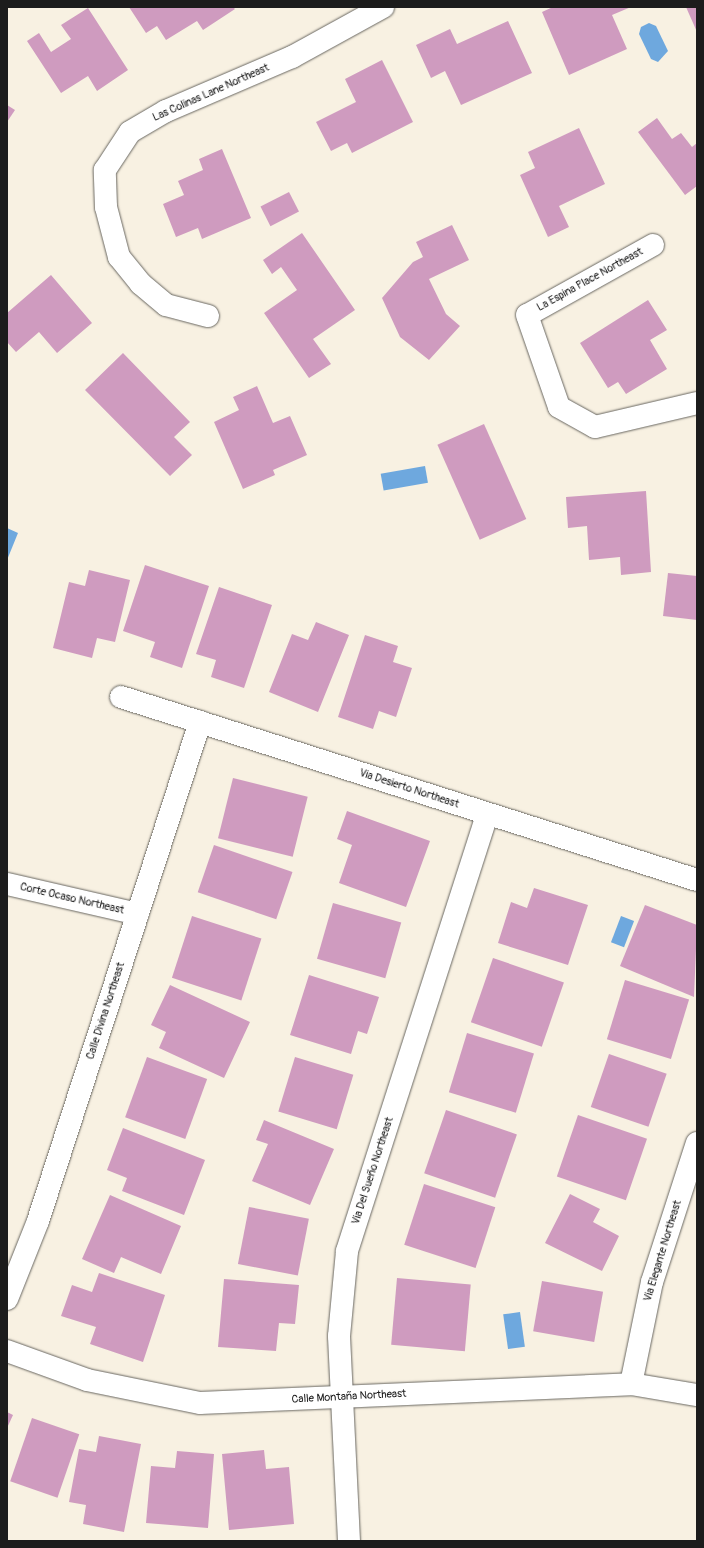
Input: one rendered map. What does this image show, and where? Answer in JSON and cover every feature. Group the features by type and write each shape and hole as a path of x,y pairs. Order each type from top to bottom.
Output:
{"street":[{"name":"Las Colinas Lane Northeast","path":"208,316 166,305 141,284 119,257 106,207 105,170 130,132 160,114 292,57 382,7"},
{"name":"La Espina Place Northeast","path":"653,245 527,315 559,407 595,427 697,403"},
{"name":"Via Desierto Northeast","path":"122,697 697,880"},
{"name":"Calle Divina Northeast","path":"7,1298 38,1221 200,722"},
{"name":"Via Del Sueño Northeast","path":"349,1541 339,1336 347,1251 487,814"},
{"name":"Corte Ocaso Northeast","path":"7,884 138,914"},
{"name":"Via Elegante Northeast","path":"631,1384 652,1282 697,1143"},
{"name":"Calle Montaña Northeast","path":"7,1351 87,1380 200,1403 342,1399 631,1384 697,1395"}],"water":[{"path":"649,23 656,26 668,51 658,62 651,59 639,34 641,27"},
{"path":"425,466 428,483 384,491 381,474"},
{"path":"7,528 18,533 7,560"},
{"path":"621,916 634,921 624,947 611,942"},
{"path":"520,1312 525,1347 508,1349 503,1314"}],"building":[{"path":"129,7 233,7 235,9 203,30 197,21 166,40 157,26 146,33"},
{"path":"553,7 631,7 612,15 627,49 569,75 542,12"},
{"path":"686,7 697,7 697,32"},
{"path":"88,8 128,70 97,91 88,76 61,93 27,41 39,33 51,52 71,39 61,25"},
{"path":"508,21 532,73 461,105 445,71 431,78 416,45 450,29 457,44"},
{"path":"382,60 413,122 352,153 347,143 331,151 316,122 356,102 345,79"},
{"path":"7,105 15,110 7,122"},
{"path":"657,118 672,139 681,133 692,147 697,143 697,186 685,195 638,132"},
{"path":"579,128 605,184 559,206 569,227 548,237 520,175 535,168 528,152"},
{"path":"222,149 251,218 202,239 198,228 176,237 163,204 184,195 178,181 203,170 199,159"},
{"path":"289,192 299,212 270,226 260,207"},
{"path":"452,225 469,260 429,279 446,314 460,326 429,360 400,337 382,298 413,262 423,257 416,242"},
{"path":"302,233 355,310 313,339 331,364 309,378 264,313 297,290 281,267 272,274 263,260"},
{"path":"51,275 92,323 57,353 39,332 16,352 7,342 7,313"},
{"path":"648,300 667,330 650,340 667,369 626,394 618,382 608,388 580,343"},
{"path":"123,353 190,422 174,437 192,455 170,476 85,390"},
{"path":"257,386 273,423 290,416 307,455 273,470 275,475 243,489 214,422 239,410 233,397"},
{"path":"484,424 526,519 480,540 437,445"},
{"path":"646,491 651,572 621,575 620,557 589,560 587,526 568,528 566,497"},
{"path":"145,565 209,586 182,668 150,657 155,642 123,631"},
{"path":"89,570 130,580 115,642 97,638 92,658 53,648 69,582 85,586"},
{"path":"668,573 697,576 697,620 663,616"},
{"path":"219,587 272,605 244,688 211,677 216,660 196,654"},
{"path":"316,622 349,635 318,712 269,692 292,634 308,640"},
{"path":"365,635 398,646 393,662 412,668 396,717 379,711 373,729 338,717"},
{"path":"233,778 308,797 293,857 218,838"},
{"path":"347,811 430,841 406,907 339,883 352,845 337,839"},
{"path":"214,845 292,872 276,919 198,892"},
{"path":"534,888 588,905 568,965 498,943 511,902 527,908"},
{"path":"333,903 401,923 385,978 317,959"},
{"path":"645,905 697,925 694,997 620,966"},
{"path":"192,916 261,939 241,1000 172,978"},
{"path":"493,958 564,982 542,1047 471,1022"},
{"path":"309,975 379,997 367,1034 358,1031 351,1054 290,1035"},
{"path":"625,980 689,1000 671,1059 607,1039"},
{"path":"170,985 250,1022 224,1078 159,1048 166,1032 151,1025"},
{"path":"467,1033 534,1053 516,1113 449,1092"},
{"path":"609,1054 667,1074 648,1127 591,1107"},
{"path":"147,1057 207,1079 185,1139 125,1117"},
{"path":"295,1057 353,1075 337,1129 278,1112"},
{"path":"446,1110 517,1134 495,1198 424,1173"},
{"path":"578,1115 647,1139 626,1200 557,1176"},
{"path":"264,1120 334,1149 310,1205 252,1181 268,1144 256,1140"},
{"path":"123,1128 205,1160 184,1215 122,1191 127,1178 107,1170"},
{"path":"424,1184 495,1207 476,1268 404,1245"},
{"path":"570,1194 600,1209 593,1222 619,1236 602,1271 545,1243"},
{"path":"110,1195 181,1226 161,1274 121,1257 114,1273 82,1259"},
{"path":"249,1207 309,1219 298,1276 238,1264"},
{"path":"99,1273 165,1295 143,1362 90,1344 96,1327 61,1316 72,1285 92,1292"},
{"path":"397,1278 471,1284 465,1351 391,1345"},
{"path":"224,1279 299,1285 295,1324 279,1323 276,1351 218,1347"},
{"path":"542,1281 603,1292 594,1342 533,1331"},
{"path":"7,1412 13,1415 7,1428"},
{"path":"32,1418 79,1434 57,1498 10,1481"},
{"path":"99,1436 141,1444 124,1532 83,1524 86,1505 69,1502 79,1449 96,1452"},
{"path":"264,1450 266,1469 289,1467 294,1524 229,1530 222,1454"},
{"path":"177,1451 214,1454 208,1528 146,1523 151,1466 175,1468"}]}
